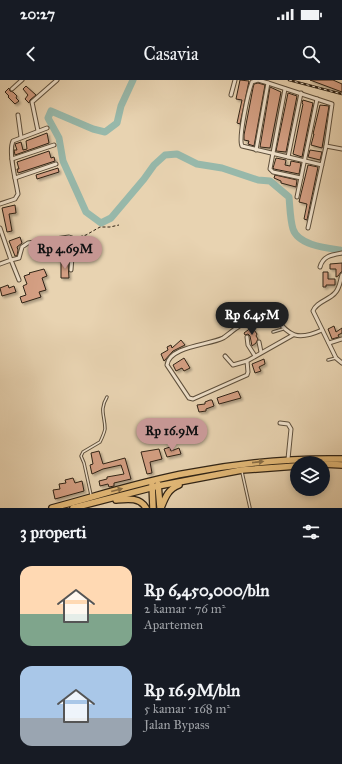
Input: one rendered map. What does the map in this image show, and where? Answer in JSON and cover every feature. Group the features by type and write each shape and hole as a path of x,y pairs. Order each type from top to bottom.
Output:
{"highway":[{"path":"92,504 187,473 288,459 342,459"},
{"path":"330,464 342,464"},
{"path":"52,508 91,497 155,484 242,470 290,467"},
{"path":"160,508 167,494 172,488 206,477"},
{"path":"153,508 155,484"},
{"path":"155,484 160,508"},
{"path":"73,508 129,499 137,500 145,505 146,508"}],"street":[{"path":"12,89 22,80"},
{"path":"38,131 32,102 57,80"},
{"path":"231,95 235,80"},
{"path":"308,228 326,146 332,106 330,102 257,80 253,81 251,84 240,141 242,146 272,154 322,164"},
{"path":"256,150 268,83"},
{"path":"285,89 270,167 271,171 301,178"},
{"path":"288,157 301,93"},
{"path":"297,198 317,99"},
{"path":"18,115 21,138"},
{"path":"0,204 15,199 18,194 12,159 12,143 47,128"},
{"path":"12,159 54,145"},
{"path":"326,146 342,149"},
{"path":"15,178 56,164"},
{"path":"0,228 19,280"},
{"path":"0,264 19,258 22,247 25,244 68,237 72,238 73,244 71,270"},
{"path":"320,268 322,261 326,257 342,253"},
{"path":"342,275 339,286 334,294 314,309 314,314 336,358 342,363"},
{"path":"247,361 248,372 246,375 192,400 189,398 168,367 167,363 171,357 182,350 222,338 264,310 267,310 293,335"},
{"path":"225,356 232,364 247,361 293,335 310,335 322,330"},
{"path":"247,338 248,345 255,356"},
{"path":"329,344 342,339"},
{"path":"259,342 261,352"},
{"path":"280,423 288,424 291,430 288,459"}],"lane":[{"path":"273,332 285,328"},
{"path":"328,360 336,358"},
{"path":"91,497 84,463 81,456 83,452 100,442 105,429 102,409 107,397"},
{"path":"242,470 250,508"}],"path":[{"path":"72,238 86,235 100,227 119,225"}],"building":[{"path":"240,80 249,81 240,124 237,123 242,100 236,99"},
{"path":"310,80 333,80 342,84 342,92"},
{"path":"258,83 265,85 254,146 248,144 249,141 244,140 244,135 254,84"},
{"path":"26,86 36,95 30,100 29,103 25,99 28,95 23,89"},
{"path":"270,87 281,92 270,148 260,147"},
{"path":"9,88 10,91 17,96 16,98 19,101 15,104 5,92"},
{"path":"288,93 297,96 286,152 276,151"},
{"path":"303,100 313,103 302,157 293,154"},
{"path":"320,105 329,106 322,148 311,145"},
{"path":"47,133 49,143 15,155 14,150 17,150 15,144 21,142 23,150 27,149 26,141"},
{"path":"310,150 322,152 320,160 308,157"},
{"path":"49,151 51,158 54,157 55,161 18,173 17,169 19,169 17,162"},
{"path":"276,158 286,160 285,165 290,166 291,161 301,163 299,174 274,169"},
{"path":"308,165 318,167 307,220 304,219 307,204 299,202"},
{"path":"58,168 59,172 37,179 36,175"},
{"path":"275,175 297,180 296,187 281,183 281,181 274,178"},
{"path":"15,205 16,213 9,214 12,231 7,232 2,208"},
{"path":"20,237 22,243 17,247 17,256 15,256 9,241"},
{"path":"61,261 66,261 66,263 68,263 69,278 61,278"},
{"path":"342,263 342,272 336,277 336,269 330,269 330,264"},
{"path":"44,269 47,276 42,278 46,290 39,292 41,297 22,303 20,297 26,295 23,286 27,284 24,276"},
{"path":"323,272 328,272 328,279 335,279 335,285 326,285 326,287 323,287"},
{"path":"8,285 9,288 14,286 16,292 2,296 0,288"},
{"path":"334,326 336,332 342,328 342,333 338,335 339,337 332,339 328,329"},
{"path":"252,327 257,334 256,336 258,339 252,346 250,336 248,334 245,335 244,333"},
{"path":"181,340 185,345 173,351 164,361 161,354 168,350 167,347 171,345 172,348"},
{"path":"184,358 190,368 184,371 182,368 176,371 173,365"},
{"path":"264,359 265,364 259,367 261,371 255,373 252,364"},
{"path":"238,391 241,398 219,404 217,398"},
{"path":"212,400 214,406 206,409 206,411 199,412 197,405 205,404 205,402"},
{"path":"170,447 171,451 179,448 181,454 167,457 164,449"},
{"path":"159,449 162,459 150,462 152,473 147,474 141,452"},
{"path":"99,451 103,464 125,458 131,479 114,483 114,486 109,487 108,484 100,486 99,481 107,479 107,477 124,474 121,465 103,469 92,474 90,465 93,464 91,453"},
{"path":"73,478 75,483 82,481 84,491 55,499 53,490 60,489 59,484 66,483 65,480"}],"waterway":[{"path":"133,80 121,106 117,123 105,132 93,129 51,111 48,118 59,138 63,161 86,212 101,223 111,218 154,165 165,155 177,154 197,164 222,168 258,180 270,181 289,197 293,229 300,239 313,245 340,250 342,252"}],"railway":[{"path":"289,80 342,94"}]}
